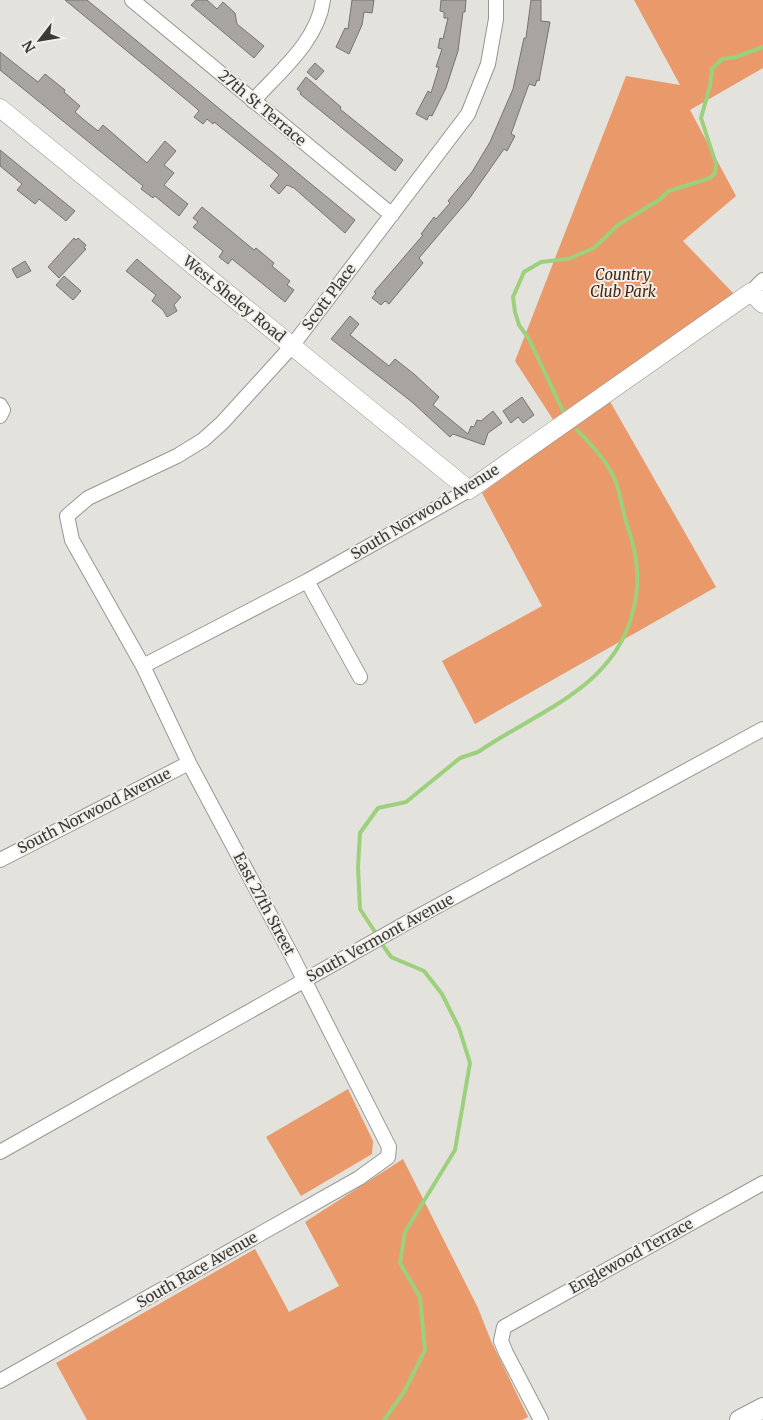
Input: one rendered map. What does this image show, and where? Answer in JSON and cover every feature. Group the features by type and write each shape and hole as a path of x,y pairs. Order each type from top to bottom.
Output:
{"main road":[{"path":"740,1420 763,1408"}],"street":[{"name":"27th St Terrace","path":"132,0 392,215"},
{"path":"253,100 307,40 322,8 323,0"},
{"name":"Scott Place","path":"67,516 88,498 177,456 203,440 222,423 292,346 468,114 488,64 496,18 496,0"},
{"name":"West Sheley Road","path":"0,108 469,490"},
{"name":"South Norwood Avenue","path":"143,666 307,581 469,490 759,292"},
{"name":"East 27th Street","path":"67,516 72,540 143,666 189,763 292,956 303,981 389,1147 389,1153"},
{"path":"307,581 360,677"},
{"name":"South Vermont Avenue","path":"0,1152 408,922 763,729"},
{"name":"South Norwood Avenue","path":"0,860 189,763"},
{"name":"South Race Avenue","path":"0,1382 359,1178 388,1157 389,1153"},
{"name":"Englewood Terrace","path":"541,1420 501,1341 504,1327 763,1183"}],"green space":[{"name":"Country Club Park","path":"634,0 763,0 763,68 690,110 736,196 683,241 734,294 554,421 515,361 626,76 680,85"},
{"path":"608,398 716,587 475,724 442,661 542,606 482,493"},
{"path":"348,1089 373,1141 372,1154 301,1196 266,1137"},
{"path":"403,1159 478,1308 491,1341 528,1417 522,1420 87,1420 56,1363 255,1249 289,1312 339,1286 305,1222"}],"building":[{"path":"65,0 87,0 355,220 345,233 294,188 287,185 279,194 270,186 279,175 275,171 214,122 213,124 207,119 203,124 194,117 199,111 195,107"},
{"path":"196,0 207,0 217,9 223,2 235,13 237,24 264,46 254,58 191,5"},
{"path":"352,0 374,0 372,13 364,12 362,25 349,54 336,47 345,28 348,29"},
{"path":"441,0 466,0 465,12 463,12 458,51 446,88 432,116 429,115 427,120 416,114 428,91 431,93 439,67 436,67 442,49 438,48 440,38 443,39 448,18 444,18 444,12 440,11"},
{"path":"531,0 541,0 541,21 550,22 539,81 537,80 535,86 529,84 511,134 515,136 507,151 504,149 469,199 419,258 423,263 389,304 385,301 381,305 372,298 376,293 374,292 423,235 421,234 434,217 436,219 450,203 448,201 472,172 490,142 513,89 524,38 526,38"},
{"path":"0,52 38,82 45,74 65,90 64,92 80,106 75,112 83,119 98,131 103,125 147,163 165,141 176,151 164,165 174,173 164,185 188,204 179,216 155,196 153,198 141,189 143,186 0,70"},
{"path":"315,63 324,71 316,80 307,72"},
{"path":"306,77 341,107 340,109 403,160 395,171 300,94 301,92 297,89"},
{"path":"0,150 75,211 66,221 39,199 35,204 17,190 22,184 0,166"},
{"path":"202,207 254,250 256,248 274,263 272,266 290,281 287,285 294,290 285,302 232,259 228,264 219,257 223,251 193,227 198,222 193,218"},
{"path":"74,238 76,240 78,238 86,245 84,248 86,249 59,278 48,267"},
{"path":"137,259 181,297 174,305 177,311 167,317 163,310 152,301 156,295 126,271"},
{"path":"25,261 31,271 17,278 12,269"},
{"path":"64,276 81,291 73,300 56,285"},
{"path":"350,316 359,324 350,335 389,366 395,359 414,374 439,397 433,405 468,434 471,426 474,427 477,420 481,421 493,411 502,423 488,433 484,445 453,434 450,437 412,402 331,339"},
{"path":"522,397 534,415 523,423 518,417 511,423 503,411"}],"waterway":[{"path":"563,411 529,339 519,325 515,312 513,297 524,272 541,262 568,259 594,248 618,225 659,200 669,191 710,178 715,173 716,164 701,118 710,86 712,69 722,59 736,57 763,47"},
{"path":"377,935 360,909 358,867 360,833 378,808 406,802 460,758 478,752 569,696 590,680 608,662 622,640 632,615 637,592 636,559 618,490 614,477 600,455 577,430"},
{"path":"380,941 391,957 424,971 442,994 459,1028 470,1063 455,1150 405,1232 400,1263 420,1297 425,1350 404,1392 384,1420"}]}
